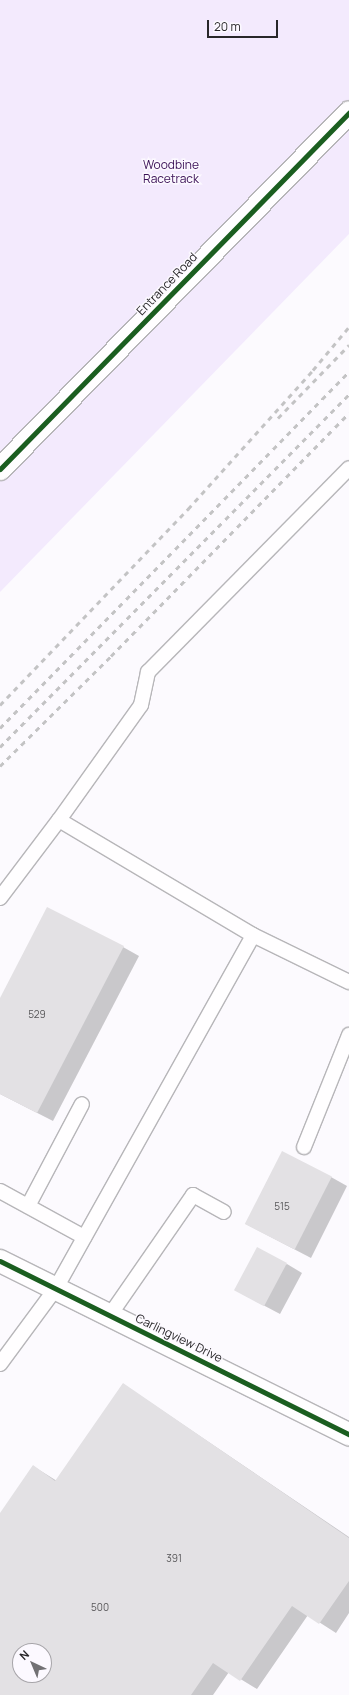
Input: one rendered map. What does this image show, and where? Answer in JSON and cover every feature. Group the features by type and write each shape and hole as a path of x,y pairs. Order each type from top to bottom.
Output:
{"street":[{"name":"Entrance Road","path":"0,469 349,112"},
{"name":"Carlingview Drive","path":"0,1261 349,1434"}],"lane":[{"path":"0,898 59,820 142,705 148,672 349,468"},
{"path":"59,820 253,935 349,982"},
{"path":"0,1364 56,1288 253,935"},
{"path":"304,1147 349,1035"},
{"path":"28,1206 82,1104"},
{"path":"0,1191 84,1237"},
{"path":"110,1315 193,1195 224,1212"}],"green space":[{"name":"Woodbine Racetrack","path":"0,0 349,0 349,234 0,592"}],"building":[{"path":"47,907 124,946 37,1113 0,1094 0,998"},
{"path":"282,1151 332,1176 295,1249 245,1224"},
{"path":"257,1247 287,1263 264,1306 234,1290"},
{"path":"123,1383 349,1538 349,1581 319,1624 292,1606 240,1681 213,1663 191,1695 0,1695 0,1513 33,1465 55,1481"}],"railway":[{"path":"0,705 188,509 313,370 349,327"},
{"path":"278,418 349,345"},
{"path":"0,728 349,372"},
{"path":"0,747 349,394"},
{"path":"0,766 111,656 349,413"}],"cycle path":[{"path":"0,469 349,112"},
{"path":"0,1261 349,1434"}]}
